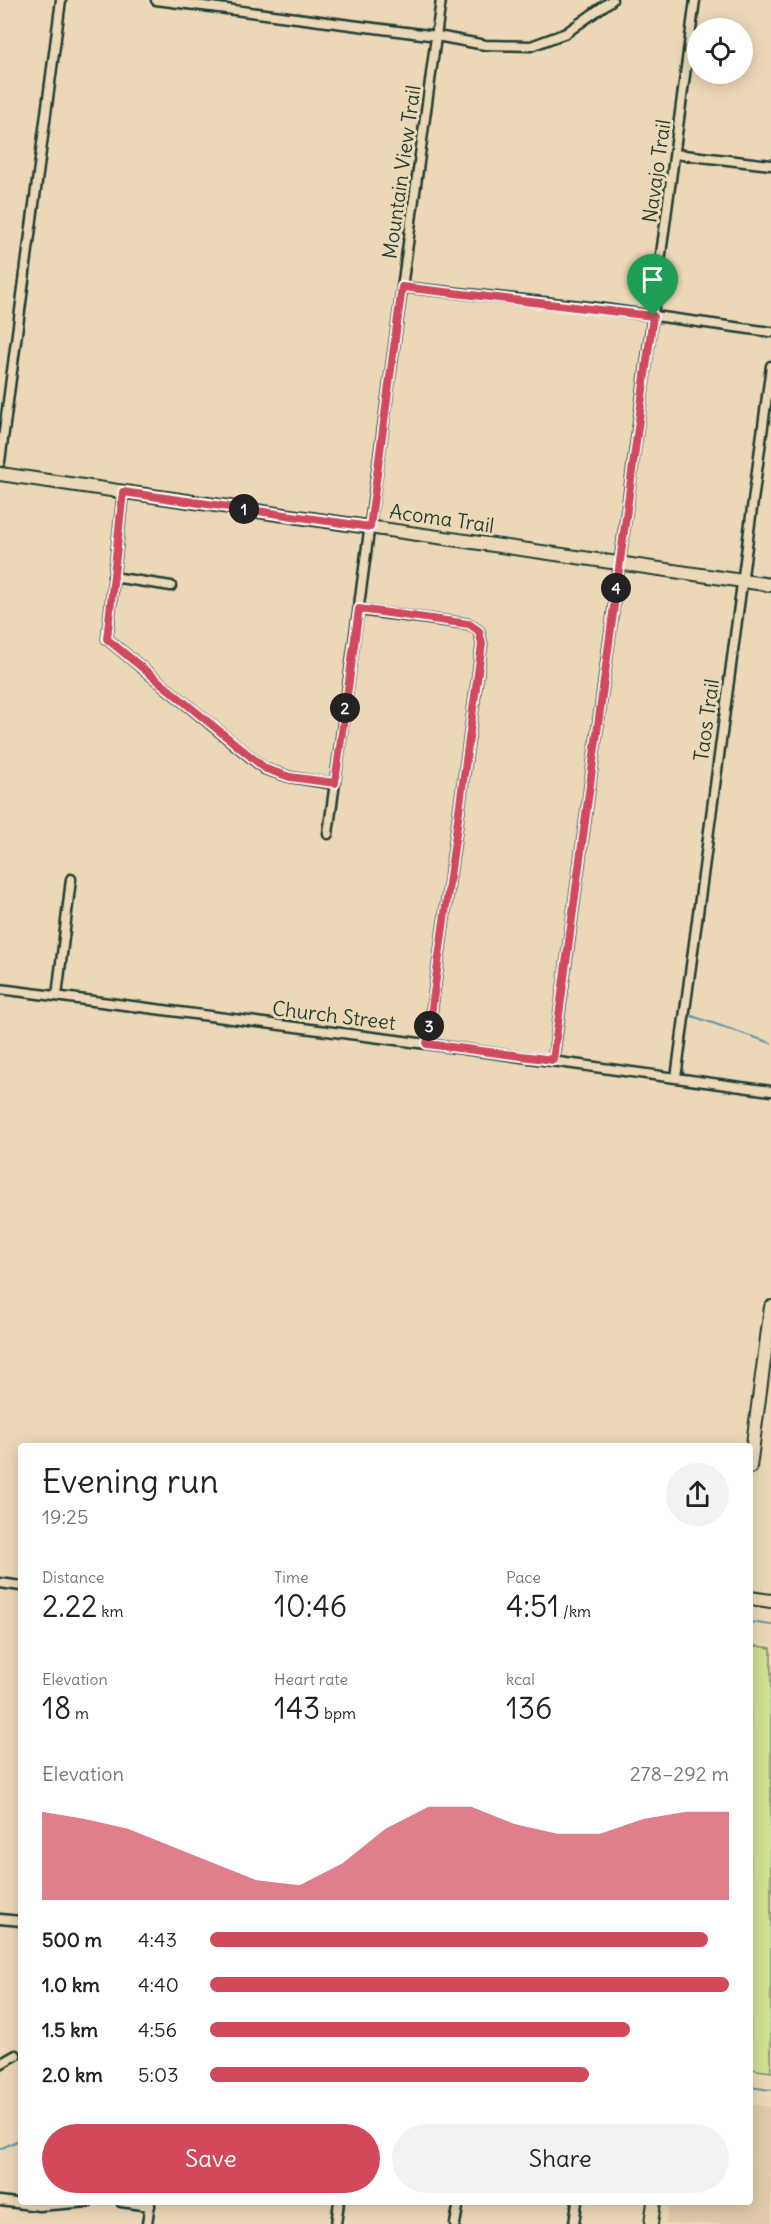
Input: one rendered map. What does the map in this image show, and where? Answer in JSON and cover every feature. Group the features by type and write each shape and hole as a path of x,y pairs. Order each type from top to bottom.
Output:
{"street":[{"path":"0,462 61,0"},
{"path":"156,0 436,36 485,45 531,46 566,33 612,0"},
{"name":"Mountain View Trail","path":"328,834 441,0"},
{"name":"Navajo Trail","path":"553,1060 695,0"},
{"path":"675,154 771,165"},
{"path":"402,287 771,332"},
{"name":"Taos Trail","path":"676,1078 771,366"},
{"name":"Acoma Trail","path":"0,474 771,585"},
{"path":"123,492 107,639 266,769 290,777 335,783"},
{"path":"113,577 171,586"},
{"path":"359,609 469,624 479,631 482,644 427,1044"},
{"path":"57,996 71,879"},
{"name":"Church Street","path":"0,989 553,1060 771,1091"},
{"path":"753,1444 771,1308"},
{"path":"0,1583 18,1586"},
{"path":"753,1598 771,1601"},
{"path":"0,1919 18,1922"},
{"path":"0,2064 16,2055"},
{"path":"0,2201 18,2203"},
{"path":"31,2205 51,2205"},
{"path":"147,2224 150,2205"},
{"path":"336,2224 339,2205"},
{"path":"455,2224 458,2205"},
{"path":"574,2224 577,2205"},
{"path":"651,2224 654,2205"}],"shaded area":[{"path":"753,2104 771,2107 771,2224 666,2224 669,2205 753,2205"}],"green space":[{"path":"753,1645 771,1648 771,2072 753,2069"}],"waterway":[{"path":"692,1016 771,1043"},
{"path":"753,1622 771,1625"},
{"path":"753,2087 771,2090"},
{"path":"0,2149 18,2140"}],"route":[{"path":"402,287 653,316 553,1060 427,1044 482,644 479,631 469,624 359,609 335,783 290,777 266,769 107,639 123,492 370,527 402,287"}]}
